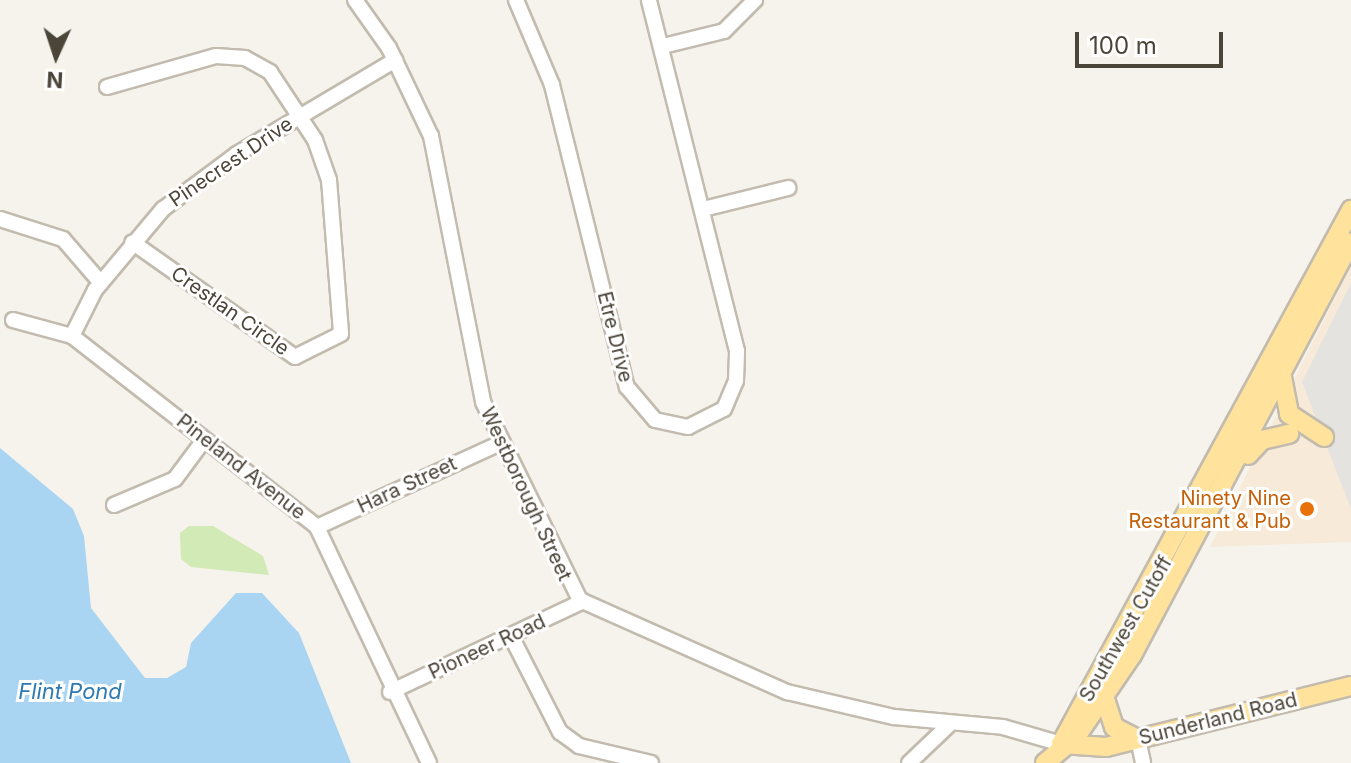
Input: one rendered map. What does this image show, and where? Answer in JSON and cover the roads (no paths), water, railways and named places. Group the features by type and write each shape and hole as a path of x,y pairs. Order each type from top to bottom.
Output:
{"main road":[{"name":"Southwest Cutoff","path":"1061,744 1351,210"},
{"name":"Southwest Cutoff","path":"1061,744 1076,737 1104,696 1214,507 1351,242"},
{"path":"1282,375 1289,414 1324,437"},
{"path":"1214,507 1251,450 1289,434"},
{"name":"Sunderland Road","path":"1061,744 1106,747 1351,686"},
{"path":"1104,696 1114,727 1138,739"},
{"path":"1045,763 1061,744"},
{"path":"1076,763 1106,747"}],"street":[{"name":"Westborough Street","path":"355,0 395,60 436,152 469,351 498,444 583,601 787,692 951,723 1003,727 1061,744"},
{"name":"Etre Drive","path":"516,0 552,85 621,373 636,404 672,427 718,415 736,381 737,351 649,0"},
{"path":"663,46 724,31 755,0"},
{"path":"107,87 207,56 245,58 270,72 299,115"},
{"name":"Pinecrest Drive","path":"72,336 101,283 132,242 188,188 299,115 395,60"},
{"name":"Crestlan Circle","path":"132,242 295,357 337,339 345,320 333,196 299,115"},
{"path":"703,209 788,188"},
{"path":"0,219 63,239 101,283"},
{"path":"13,320 72,336"},
{"name":"Pineland Avenue","path":"72,336 317,527 390,692 429,763"},
{"path":"114,505 175,479 204,440"},
{"name":"Hara Street","path":"317,527 498,444"},
{"name":"Pioneer Road","path":"390,692 583,601"},
{"path":"511,636 560,732 579,746 651,763"},
{"path":"909,763 951,723"},
{"path":"1138,739 1143,763"}],"water":[{"name":"Flint Pond","path":"0,448 73,509 84,536 91,608 145,678 167,678 186,667 191,643 236,593 262,593 299,633 351,763 0,763"}],"place":[{"name":"Ninety Nine Restaurant & Pub","path":"1307,509"}]}
